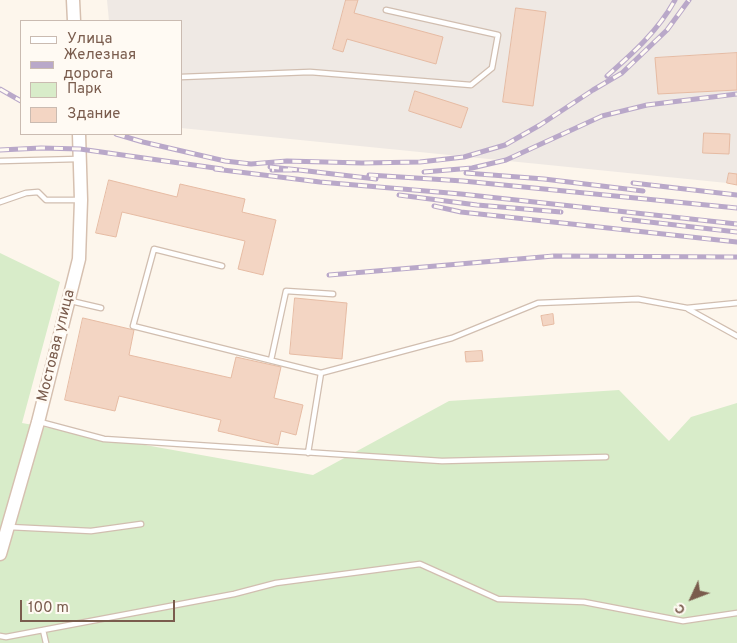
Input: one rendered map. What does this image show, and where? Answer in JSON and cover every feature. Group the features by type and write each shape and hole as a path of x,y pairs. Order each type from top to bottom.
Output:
{"street":[{"path":"73,0 74,20"},
{"name":"Мостовая улица","path":"0,554 38,422 79,259 81,200 79,135"}],"lane":[{"path":"182,77 310,72 471,85 492,68 498,35 386,10"},
{"path":"0,161 80,158"},
{"path":"0,202 26,193 38,192 46,200 81,200"},
{"path":"222,266 154,249 133,326 322,373 452,338 538,303 638,299 687,308 737,303"},
{"path":"272,360 286,291 333,294"},
{"path":"69,301 101,308"},
{"path":"687,308 737,336"},
{"path":"308,453 322,373"},
{"path":"38,422 104,440 308,453 442,461 606,457"},
{"path":"8,527 91,531 141,524"},
{"path":"0,636 6,637 234,594 276,583 420,564 498,599 584,602 683,621 737,613"},
{"path":"43,630 46,643"}],"shaded area":[{"path":"107,0 737,0 737,184 182,128 182,20 109,20"}],"green space":[{"path":"0,253 60,282 22,423 313,475 449,401 619,390 669,441 691,417 737,403 737,643 0,643"}],"building":[{"path":"346,0 358,0 354,13 443,37 436,64 347,39 343,52 333,49"},
{"path":"516,8 546,12 533,106 503,102"},
{"path":"737,53 737,90 658,94 655,58"},
{"path":"415,91 468,108 461,128 409,111"},
{"path":"704,133 730,134 729,154 703,153"},
{"path":"729,173 737,174 737,185 727,183"},
{"path":"109,180 177,197 180,184 245,199 242,212 276,220 263,275 238,269 245,241 122,212 116,237 96,233"},
{"path":"295,298 347,303 342,359 290,354"},
{"path":"553,314 554,324 543,326 541,316"},
{"path":"83,318 134,330 129,355 231,378 236,357 281,367 274,398 303,405 296,435 281,431 278,445 218,431 221,420 119,396 115,411 65,400"},
{"path":"482,351 483,361 466,362 465,352"}],"railway":[{"path":"607,76 653,32 675,0"},
{"path":"119,135 225,161 251,164 287,161 420,162 464,157 505,145 622,73 667,30 689,0"},
{"path":"0,89 20,100"},
{"path":"424,172 472,168 506,160 602,116 647,105 737,94"},
{"path":"0,150 80,149 222,169"},
{"path":"270,167 299,170 272,170"},
{"path":"215,169 320,182 461,194 737,224"},
{"path":"299,170 376,179"},
{"path":"466,173 544,179 643,191"},
{"path":"369,175 463,181 737,208"},
{"path":"633,183 737,195"},
{"path":"399,195 477,205 561,212"},
{"path":"434,206 461,212 737,242"},
{"path":"623,219 737,232"},
{"path":"329,275 554,256 737,257"}]}
